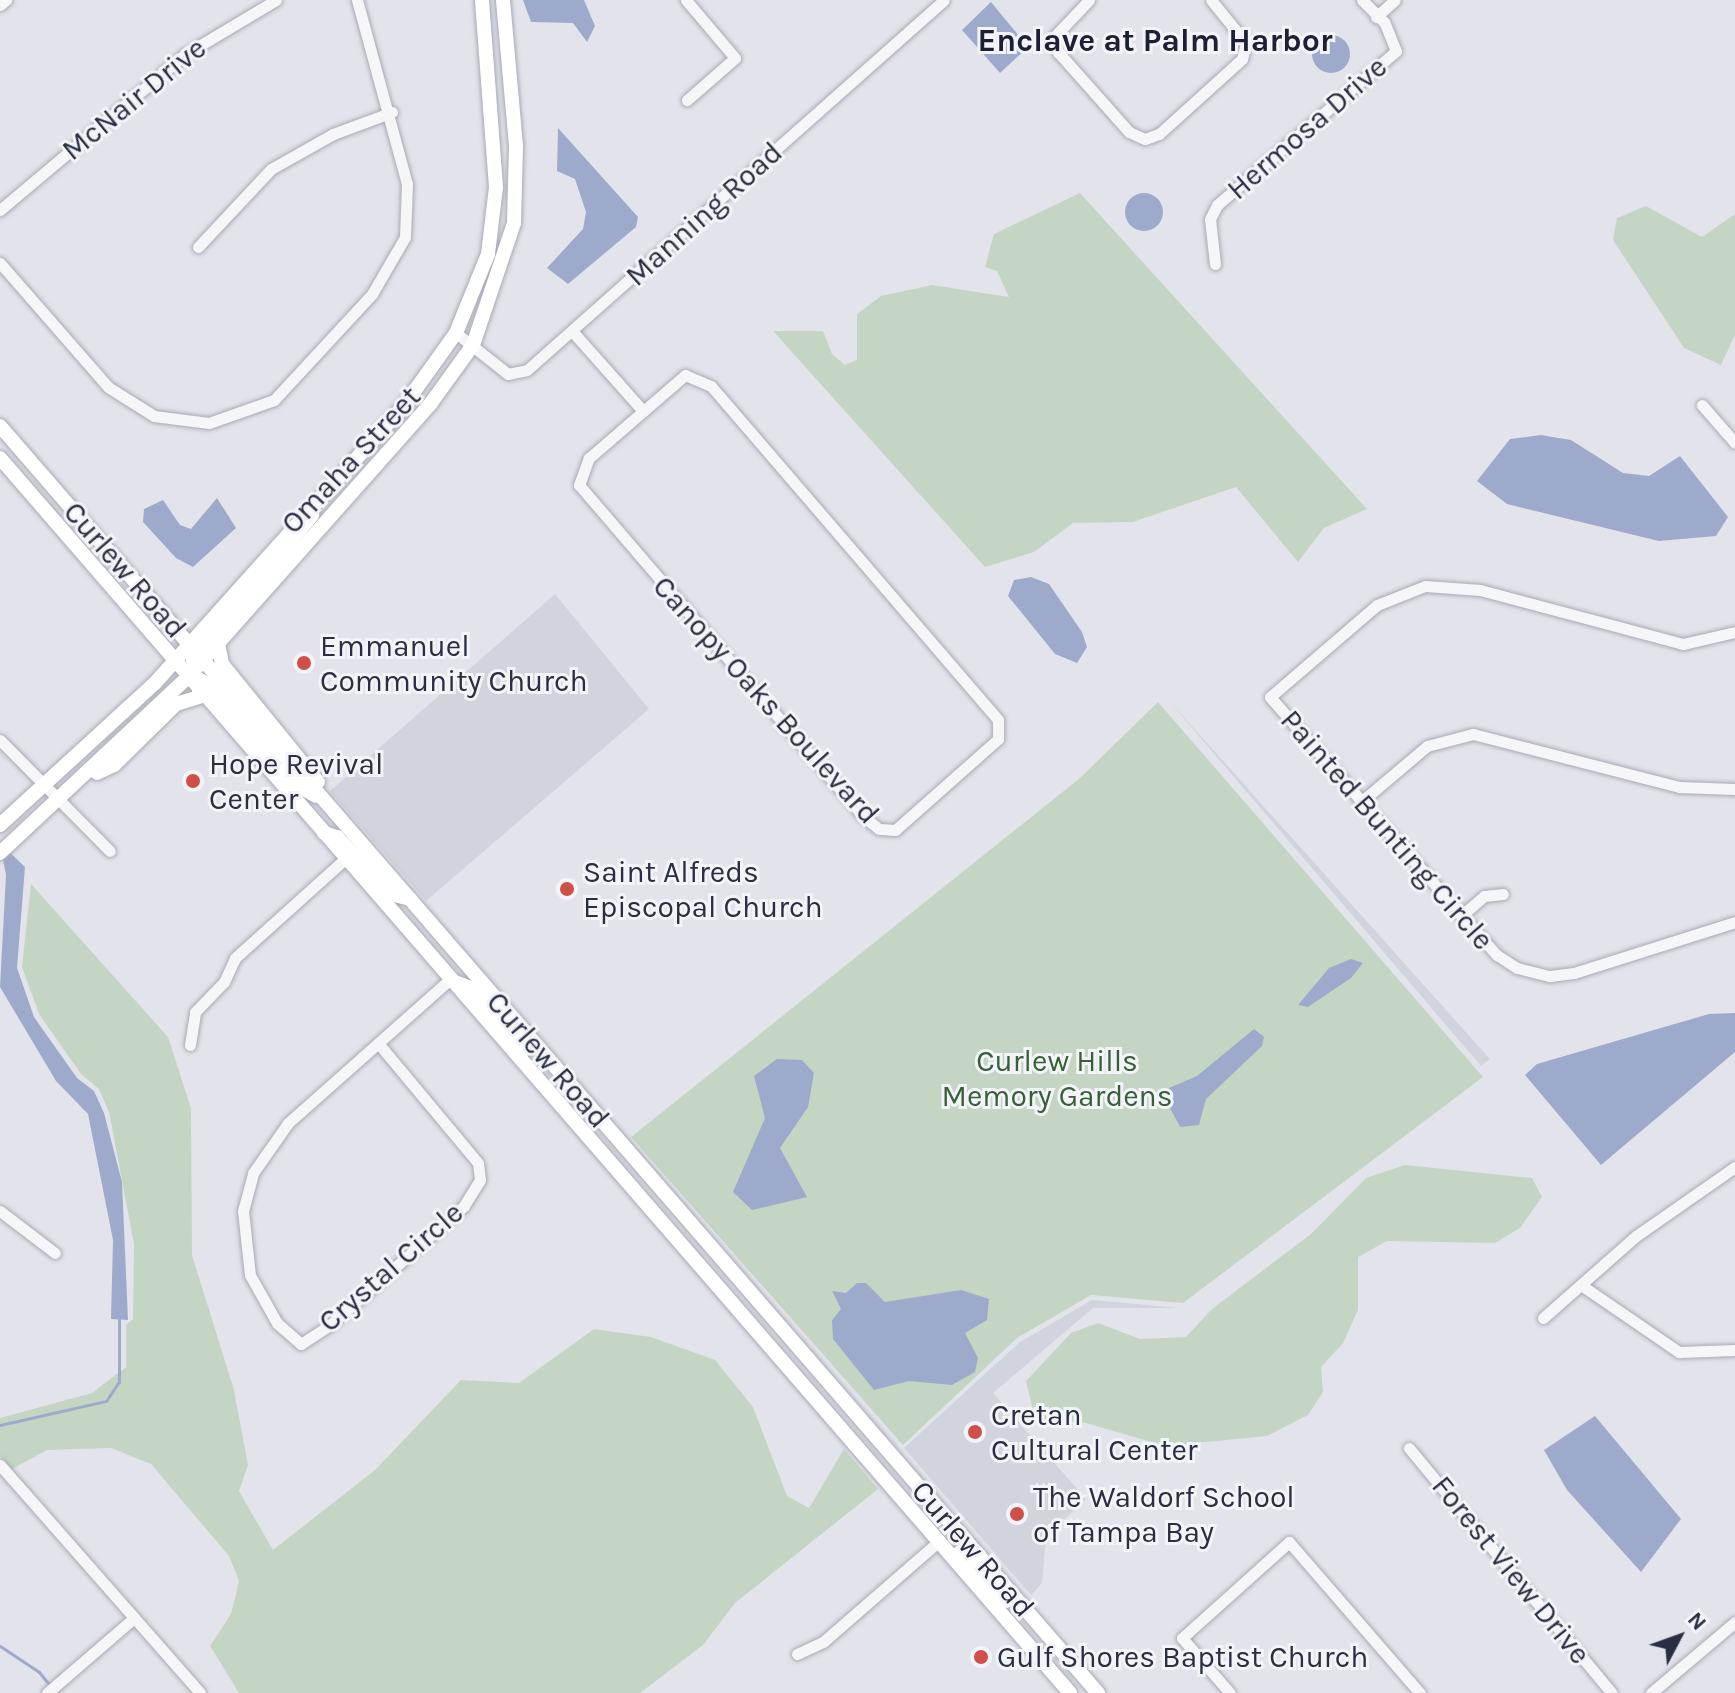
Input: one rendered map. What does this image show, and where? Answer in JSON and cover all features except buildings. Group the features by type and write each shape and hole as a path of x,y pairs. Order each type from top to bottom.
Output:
{"main road":[{"name":"Omaha Street","path":"0,853 87,775 427,378 456,333 488,254 496,187 482,0"},
{"name":"Omaha Street","path":"1,825 155,683 187,658 218,643 431,403 473,345 514,223 516,146 503,0"},
{"name":"Curlew Road","path":"0,426 177,630 202,696 1070,1693"},
{"name":"Curlew Road","path":"0,458 327,802 547,1060 1098,1693"},
{"path":"218,643 222,664 309,764 327,802"},
{"path":"87,775 114,765 176,704 202,696"},
{"path":"320,832 337,837 390,894 410,899"},
{"path":"450,979 471,988 528,1051 547,1060"},
{"path":"939,1541 958,1550 1015,1611 1026,1610"}],"street":[{"path":"0,5 6,0"},
{"name":"McNair Drive","path":"0,210 171,64 276,0"},
{"path":"0,263 127,402 185,422 251,412 293,382 396,259 405,237 407,184 392,112 357,0"},
{"path":"686,0 735,58 687,100"},
{"name":"Manning Road","path":"456,333 508,374 527,370 944,0"},
{"path":"1089,0 1054,37 1058,52 1129,132 1145,139 1159,134 1242,59 1246,43 1211,0"},
{"name":"Hermosa Drive","path":"1215,264 1210,219 1217,205 1324,109 1389,62 1395,43 1362,0"},
{"path":"1376,17 1395,0"},
{"path":"198,247 271,169 333,134 392,112"},
{"path":"572,331 643,411"},
{"name":"Canopy Oaks Boulevard","path":"685,375 711,386 998,720 998,739 895,830 879,829 862,815 579,485 589,458 643,411 685,375"},
{"path":"1702,405 1735,443"},
{"name":"Painted Bunting Circle","path":"1735,632 1683,644 1480,590 1425,586 1377,605 1270,697 1497,955 1550,976 1735,922"},
{"path":"1362,801 1427,746 1473,734 1679,787 1735,789"},
{"path":"0,740 43,788 110,851"},
{"path":"190,1045 195,1012 224,982 235,958 344,860"},
{"path":"1461,916 1484,896 1503,894"},
{"name":"Crystal Circle","path":"378,1043 478,1163 480,1180 464,1206 330,1325 301,1344 277,1323 250,1275 243,1236 250,1186 259,1162 288,1123 378,1043 450,979"},
{"path":"1543,1318 1636,1236 1735,1167"},
{"path":"0,1211 55,1253"},
{"path":"1581,1285 1679,1352 1735,1350"},
{"name":"Forest View Drive","path":"1409,1448 1612,1693"},
{"path":"0,1465 200,1693"},
{"path":"797,1654 823,1642 939,1541"},
{"path":"1230,1693 1182,1638 1289,1542 1420,1693"},
{"path":"47,1693 134,1618"},
{"path":"1651,1693 1735,1622"}],"shaded area":[{"path":"555,594 649,709 426,901 330,791"},
{"path":"1164,695 1490,1059 1481,1066"},
{"path":"1092,1300 1180,1308 1093,1308 993,1393 1086,1499 1046,1537 1042,1583 1031,1595 904,1448 1020,1342"}],"green space":[{"path":"1080,193 1367,509 1324,528 1298,562 1236,487 1133,522 1073,523 1034,552 985,567 773,331 823,331 832,354 845,365 857,360 857,314 881,296 932,285 1009,297 997,271 985,267 994,234"},
{"path":"1646,206 1702,237 1735,214 1735,335 1721,365 1684,348 1613,240 1617,218"},
{"name":"Curlew Hills Memory Gardens","path":"1158,702 1483,1077 1183,1303 1091,1295 1017,1338 903,1445 631,1137 1080,778"},
{"path":"31,884 168,1037 191,1108 192,1255 234,1390 248,1465 239,1491 273,1550 375,1470 461,1380 519,1383 594,1329 651,1337 715,1360 753,1407 787,1496 809,1508 844,1449 878,1489 735,1603 703,1645 640,1693 239,1693 210,1646 231,1614 239,1581 229,1556 151,1464 111,1448 47,1450 12,1469 0,1456 0,1418 92,1393 126,1367 126,1325 133,1319 134,1244 109,1112 99,1089 81,1074 39,1014 22,967"},
{"path":"1405,1165 1532,1178 1542,1197 1520,1228 1495,1243 1387,1241 1358,1257 1358,1310 1343,1343 1321,1367 1323,1392 1308,1415 1267,1436 1165,1446 1086,1423 1035,1419 1026,1381 1071,1333 1098,1323 1140,1339 1186,1337 1212,1309 1311,1234 1366,1178"}],"water":[{"path":"523,0 584,0 595,26 587,42 573,23 531,22"},
{"path":"991,2 1028,47 1000,73 962,30"},
{"path":"1331,35 1344,41 1350,54 1344,67 1331,73 1318,67 1312,54 1318,41"},
{"path":"558,128 638,217 636,227 568,284 547,268 583,229 586,212 575,179 557,171"},
{"path":"1144,193 1157,199 1163,212 1157,225 1144,231 1131,225 1125,212 1131,199"},
{"path":"1541,435 1571,440 1623,473 1649,476 1680,456 1728,517 1716,536 1659,541 1507,504 1477,481 1510,439"},
{"path":"217,498 236,528 193,567 176,558 143,522 144,509 163,500 180,525 191,529"},
{"path":"1031,577 1049,584 1082,632 1087,647 1077,663 1055,654 1008,596 1014,580"},
{"path":"0,843 25,867 17,968 34,1017 77,1078 94,1091 104,1113 122,1182 128,1320 111,1319 113,1240 88,1114 56,1081 0,987 6,875"},
{"path":"1351,959 1363,963 1351,978 1308,1007 1298,1005 1329,968"},
{"path":"1735,1013 1735,1052 1601,1165 1525,1075 1537,1064 1709,1014"},
{"path":"1254,1029 1264,1037 1262,1046 1206,1099 1199,1125 1180,1127 1169,1106 1169,1088 1197,1076"},
{"path":"777,1059 802,1060 814,1073 808,1107 780,1148 807,1197 752,1210 733,1192 765,1118 754,1076"},
{"path":"857,1283 866,1283 885,1302 961,1290 989,1299 987,1320 965,1333 978,1358 975,1372 952,1385 909,1381 874,1390 833,1339 832,1320 841,1309 832,1291 846,1293"},
{"path":"1595,1416 1681,1519 1641,1572 1567,1490 1544,1450"}],"waterway":[{"path":"0,1425 106,1401 119,1382 119,1318"},
{"path":"0,1646 39,1672 56,1693"}],"place":[{"name":"Emmanuel Community Church","path":"304,663"},
{"name":"Hope Revival Center","path":"193,781"},
{"name":"Saint Alfreds Episcopal Church","path":"567,889"},
{"name":"Cretan Cultural Center","path":"975,1432"},
{"name":"The Waldorf School of Tampa Bay","path":"1017,1514"},
{"name":"Gulf Shores Baptist Church","path":"981,1657"}],"district":[{"name":"Enclave at Palm Harbor","path":"1155,41"}]}
